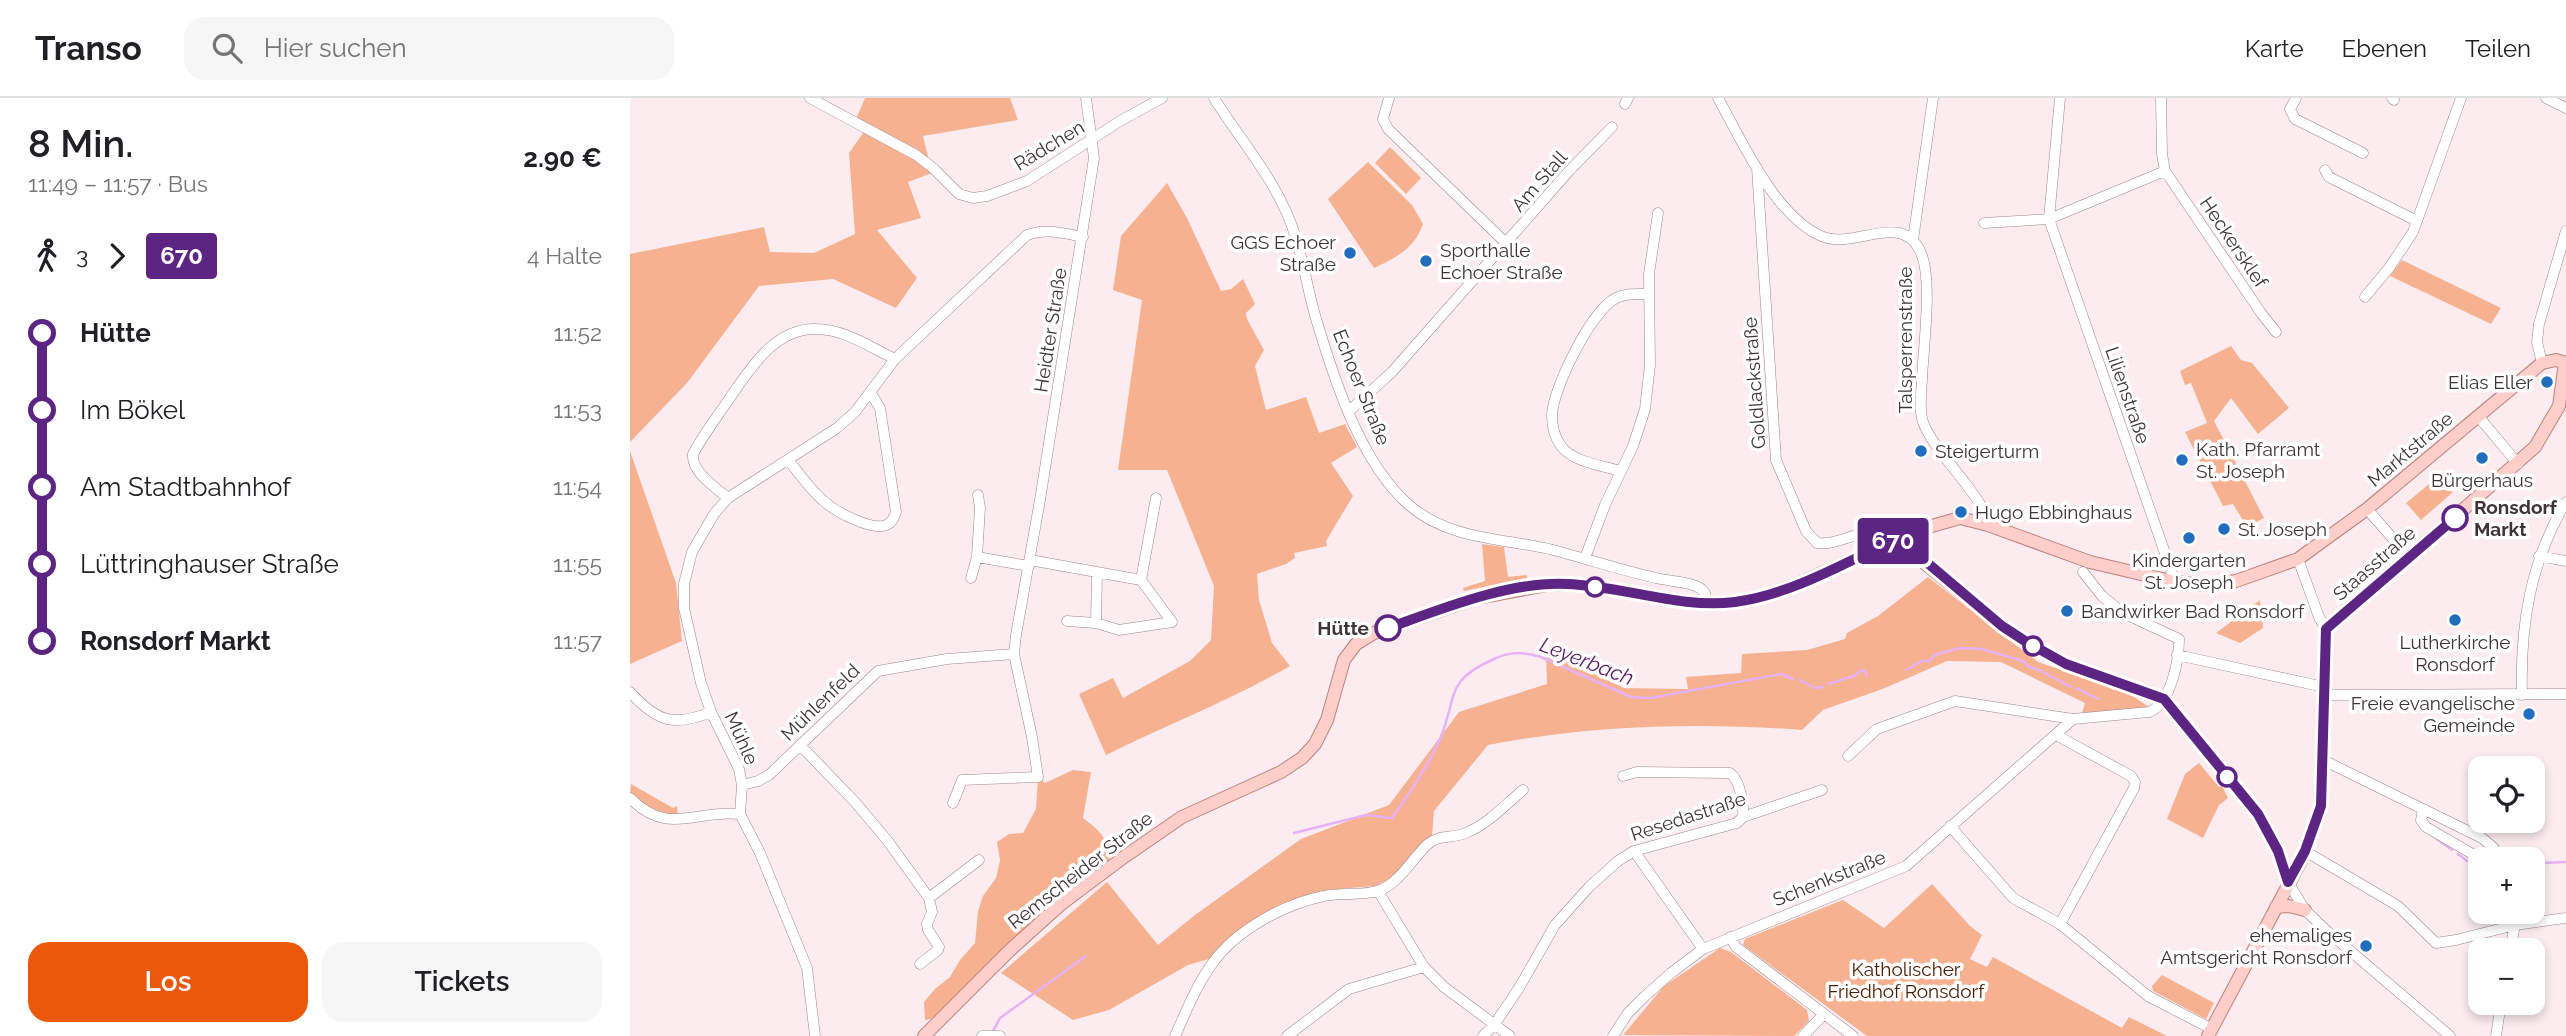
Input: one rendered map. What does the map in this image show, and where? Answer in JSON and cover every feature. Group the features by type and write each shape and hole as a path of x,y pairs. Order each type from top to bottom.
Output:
{"main road":[{"path":"2542,363 2556,360 2566,363"},
{"name":"Marktstraße","path":"2298,559 2367,509 2542,363"},
{"name":"Staasstraße","path":"2326,629 2535,447 2563,412 2566,363"},
{"name":"Remscheider Straße","path":"924,1036 1016,944 1060,905 1124,857 1182,817 1281,772 1302,758 1315,744 1327,720 1344,660 1356,644 1366,637 1477,598 1546,585 1587,585 1706,603 1744,600 1786,589 1898,538 1955,519 1971,519 2090,562 2175,582 2207,584 2236,581 2298,559"},
{"path":"1898,538 2002,626 2025,641 2066,664 2164,699 2258,814 2278,851 2288,882"},
{"path":"2210,1032 2305,851 2320,811 2326,629"},
{"path":"2276,907 2289,906 2305,910"}],"street":[{"name":"Rädchen","path":"810,98 916,155 959,194 973,198 1027,181 1162,98"},
{"name":"Heidter Straße","path":"953,803 962,780 1038,777 1014,654 1094,158 1086,98"},
{"name":"Echoer Straße","path":"1214,98 1268,177 1286,212 1295,235 1317,321 1363,446 1400,496 1426,518 1455,532 1585,558 1634,573 1697,585 1705,593 1706,603"},
{"path":"1389,98 1383,119 1388,129 1507,244"},
{"name":"Talsperrenstraße","path":"1718,98 1787,212 1820,236 1846,239 1899,231 1913,240 1921,253 1926,274 1921,399 1923,422 1935,444 1984,510 1988,524"},
{"path":"1913,240 1933,98"},
{"name":"Lilienstraße","path":"2060,98 2049,219 2175,582"},
{"name":"Heckersklef","path":"2161,98 2165,171 2260,313 2276,332"},
{"path":"2296,98 2290,108 2295,119 2363,153"},
{"path":"2365,297 2389,268 2417,220 2461,98"},
{"path":"2546,98 2566,108"},
{"name":"Am Stall","path":"1349,411 1392,372 1569,171 1612,127"},
{"name":"Goldlackstraße","path":"1758,167 1776,460 1806,531 1817,543 1833,543 1876,531 1884,531 1898,538"},
{"path":"2325,170 2329,177 2417,220"},
{"path":"1984,223 2049,219 2165,171"},
{"path":"1585,558 1620,471 1633,446 1645,409 1650,365 1648,294 1658,213"},
{"name":"Mühle","path":"740,814 742,785 738,769 711,712 691,647 684,608 684,584 692,552 714,514 728,498 837,428 855,412 895,359 1027,235 1050,231 1083,237"},
{"path":"2542,363 2536,342 2539,324 2566,231"},
{"path":"1620,471 1582,460 1563,448 1554,430 1553,408 1561,381 1577,349 1603,310 1617,298 1648,294"},
{"path":"728,498 695,468 693,454 749,371 774,344 801,331 830,330 895,359"},
{"path":"788,460 825,502 846,516 874,526 885,526 892,521 896,512 880,408 870,392"},
{"path":"2478,416 2518,464"},
{"path":"971,578 977,557 980,508 978,495"},
{"path":"1140,580 1156,498"},
{"path":"2522,695 2521,648 2539,556 2548,533 2566,502"},
{"path":"2367,509 2410,558"},
{"path":"2539,556 2566,561"},
{"path":"977,557 1140,580 1172,622 1119,630 1096,623 1067,621"},
{"path":"2298,559 2326,629"},
{"path":"1096,623 1097,572"},
{"path":"1848,756 1877,729 1955,701 2073,719 2149,712 2158,708 2170,690 2179,639 2123,614 2102,596 2083,572"},
{"name":"Mühlenfeld","path":"742,785 769,775 878,671 947,659 1014,654"},
{"path":"2177,655 2324,691 2566,694"},
{"path":"630,692 645,709 664,719 683,721 711,712"},
{"name":"Schenkstraße","path":"1613,1036 1628,1013 1671,972 1703,949 1906,866 2073,719"},
{"path":"2056,735 2131,776 2135,782 2060,924"},
{"path":"800,746 855,802 887,840 929,898 932,912 927,924 928,930 939,947 920,964"},
{"path":"2323,760 2482,838 2493,847"},
{"path":"1623,776 1637,772 1730,773 1736,780 1743,817"},
{"path":"1175,1036 1198,986 1213,962 1236,940 1290,906 1325,896 1378,891 1393,882 1436,838 1468,833 1523,790"},
{"name":"Resedastraße","path":"1483,1036 1494,1025 1559,918 1618,861 1634,851 1737,823 1743,817 1822,790"},
{"path":"630,798 652,814 666,818 686,820 728,813 740,814 760,853 807,968 815,1036"},
{"path":"2423,810 2421,820 2426,827 2468,851"},
{"path":"1950,825 2013,898 2060,924 2148,996 2210,1032"},
{"path":"1634,851 1703,949"},
{"path":"2305,851 2399,906 2436,943 2566,918"},
{"path":"929,898 979,860"},
{"path":"2288,882 2305,910 2450,1036"},
{"path":"1378,891 1424,967 1444,987 1510,1036"},
{"path":"2514,938 2519,925"},
{"path":"1730,937 1736,947 1853,1036"},
{"path":"1287,1036 1349,989 1424,967"},
{"path":"1803,1036 1823,1015"},
{"path":"2496,1036 2499,1015"}],"green space":[{"path":"865,98 1010,98 1018,120 923,136 932,173 908,182 921,218 877,230 917,278 896,308 833,279 759,286 687,383 630,442 630,254 764,227 770,252 814,253 855,234 849,153 863,133 857,117"},
{"path":"1390,147 1421,178 1406,194 1375,163"},
{"path":"1368,162 1412,205 1423,224 1410,246 1374,268 1328,199"},
{"path":"1167,183 1187,218 1221,291 1231,289 1243,279 1255,304 1246,313 1264,350 1255,366 1266,410 1306,397 1319,433 1345,424 1357,447 1331,463 1353,496 1326,541 1327,546 1294,553 1295,558 1286,564 1257,574 1259,600 1272,643 1290,666 1106,755 1079,694 1113,678 1123,698 1190,661 1211,640 1214,586 1167,470 1118,470 1142,300 1113,290 1121,236"},
{"path":"2402,260 2501,308 2491,324 2390,276"},
{"path":"2231,346 2241,360 2252,363 2289,408 2258,434 2231,398 2214,421 2264,518 2247,527 2233,504 2223,506 2185,432 2207,423 2191,383 2185,385 2180,371"},
{"path":"630,451 676,583 682,641 630,664"},
{"path":"2440,475 2440,489 2453,492 2421,520 2406,503"},
{"path":"1482,544 1504,547 1508,577 1527,575 1527,578 1464,591 1463,588 1485,581"},
{"path":"1928,577 2038,662 2130,694 2150,708 2082,713 2085,703 2001,662 1947,661 1885,688 1823,710 1802,730 1724,726 1645,727 1566,733 1488,745 1434,811 1432,837 1392,878 1375,886 1327,890 1286,902 1225,941 1209,959 1188,965 1109,1010 1073,1020 1001,973 1107,882 1158,945 1301,839 1389,805 1459,712 1547,684 1546,651 1624,688 1688,689 1686,677 1741,673 1742,654 1807,650 1845,639 1847,633 1878,616"},
{"path":"2260,600 2263,628 2240,643 2216,633"},
{"path":"2199,763 2219,787 2222,786 2228,798 2219,805 2203,838 2167,819 2185,774"},
{"path":"1073,770 1091,772 1083,818 1102,836 1110,862 1076,881 1061,893 964,991 931,1019 925,1020 924,1002 950,977 975,943 978,911 983,896 996,878 1000,860 997,842 1009,834 1023,833 1036,809 1038,777 1045,783"},
{"path":"631,784 673,808 677,806 678,816 658,812 641,803 630,794"},
{"name":"Katholischer Friedhof Ronsdorf","path":"1932,884 1970,926 1982,935 1970,959 1987,967 1993,957 2122,1028 2129,1017 2167,1036 1867,1036 1743,945 1745,939 1843,900 1884,928"},
{"path":"1720,948 1731,952 1807,1010 1809,1021 1794,1036 1623,1035 1664,986"},
{"path":"2162,975 2214,1003 2206,1019 2153,991 2152,986"}],"waterway":[{"name":"Leyerbach","path":"1906,670 1922,661 1929,661 1935,655 1960,648 1982,649 2023,661 2029,667 2071,687"},
{"name":"Leyerbach","path":"1294,833 1366,815 1392,818 1435,750 1460,683 1478,667 1506,655 1522,653 1541,657 1631,697 1650,698 1781,674 1793,679"},
{"name":"Leyerbach","path":"1828,684 1854,676 1862,670 1867,676"},
{"name":"Leyerbach","path":"1800,680 1815,688 1823,687"},
{"name":"Leyerbach","path":"2076,688 2098,699"},
{"name":"Leyerbach","path":"2437,839 2452,850"},
{"name":"Leyerbach","path":"2458,854 2467,861"},
{"name":"Leyerbach","path":"2545,863 2566,862"},
{"name":"Leyerbach","path":"992,1033 1000,1018 1086,956"}],"bus line":[{"name":"670","path":"1388,628 1477,598 1546,585 1587,585 1696,603 1744,600 1786,589 1898,538 1916,556 2002,626 2025,641 2066,664 2164,699 2258,814 2272,837 2288,882 2301,861 2321,806 2326,629 2455,518"}],"place":[{"name":"GGS Echoer Straße","path":"1350,253"},
{"name":"Sporthalle Echoer Straße","path":"1426,261"},
{"name":"Elias Eller","path":"2547,382"},
{"name":"Steigerturm","path":"1921,451"},
{"name":"Bürgerhaus","path":"2482,458"},
{"name":"Kath. Pfarramt St. Joseph","path":"2182,460"},
{"name":"Hugo Ebbinghaus","path":"1961,512"},
{"name":"Ronsdorf Markt","path":"2455,518"},
{"name":"St. Joseph","path":"2224,529"},
{"name":"Kindergarten St. Joseph","path":"2189,538"},
{"name":"Bandwirker Bad Ronsdorf","path":"2067,611"},
{"name":"Lutherkirche Ronsdorf","path":"2455,620"},
{"name":"Hütte","path":"1388,628"},
{"name":"Freie evangelische Gemeinde","path":"2529,714"},
{"name":"ehemaliges Amtsgericht Ronsdorf","path":"2366,946"}]}
